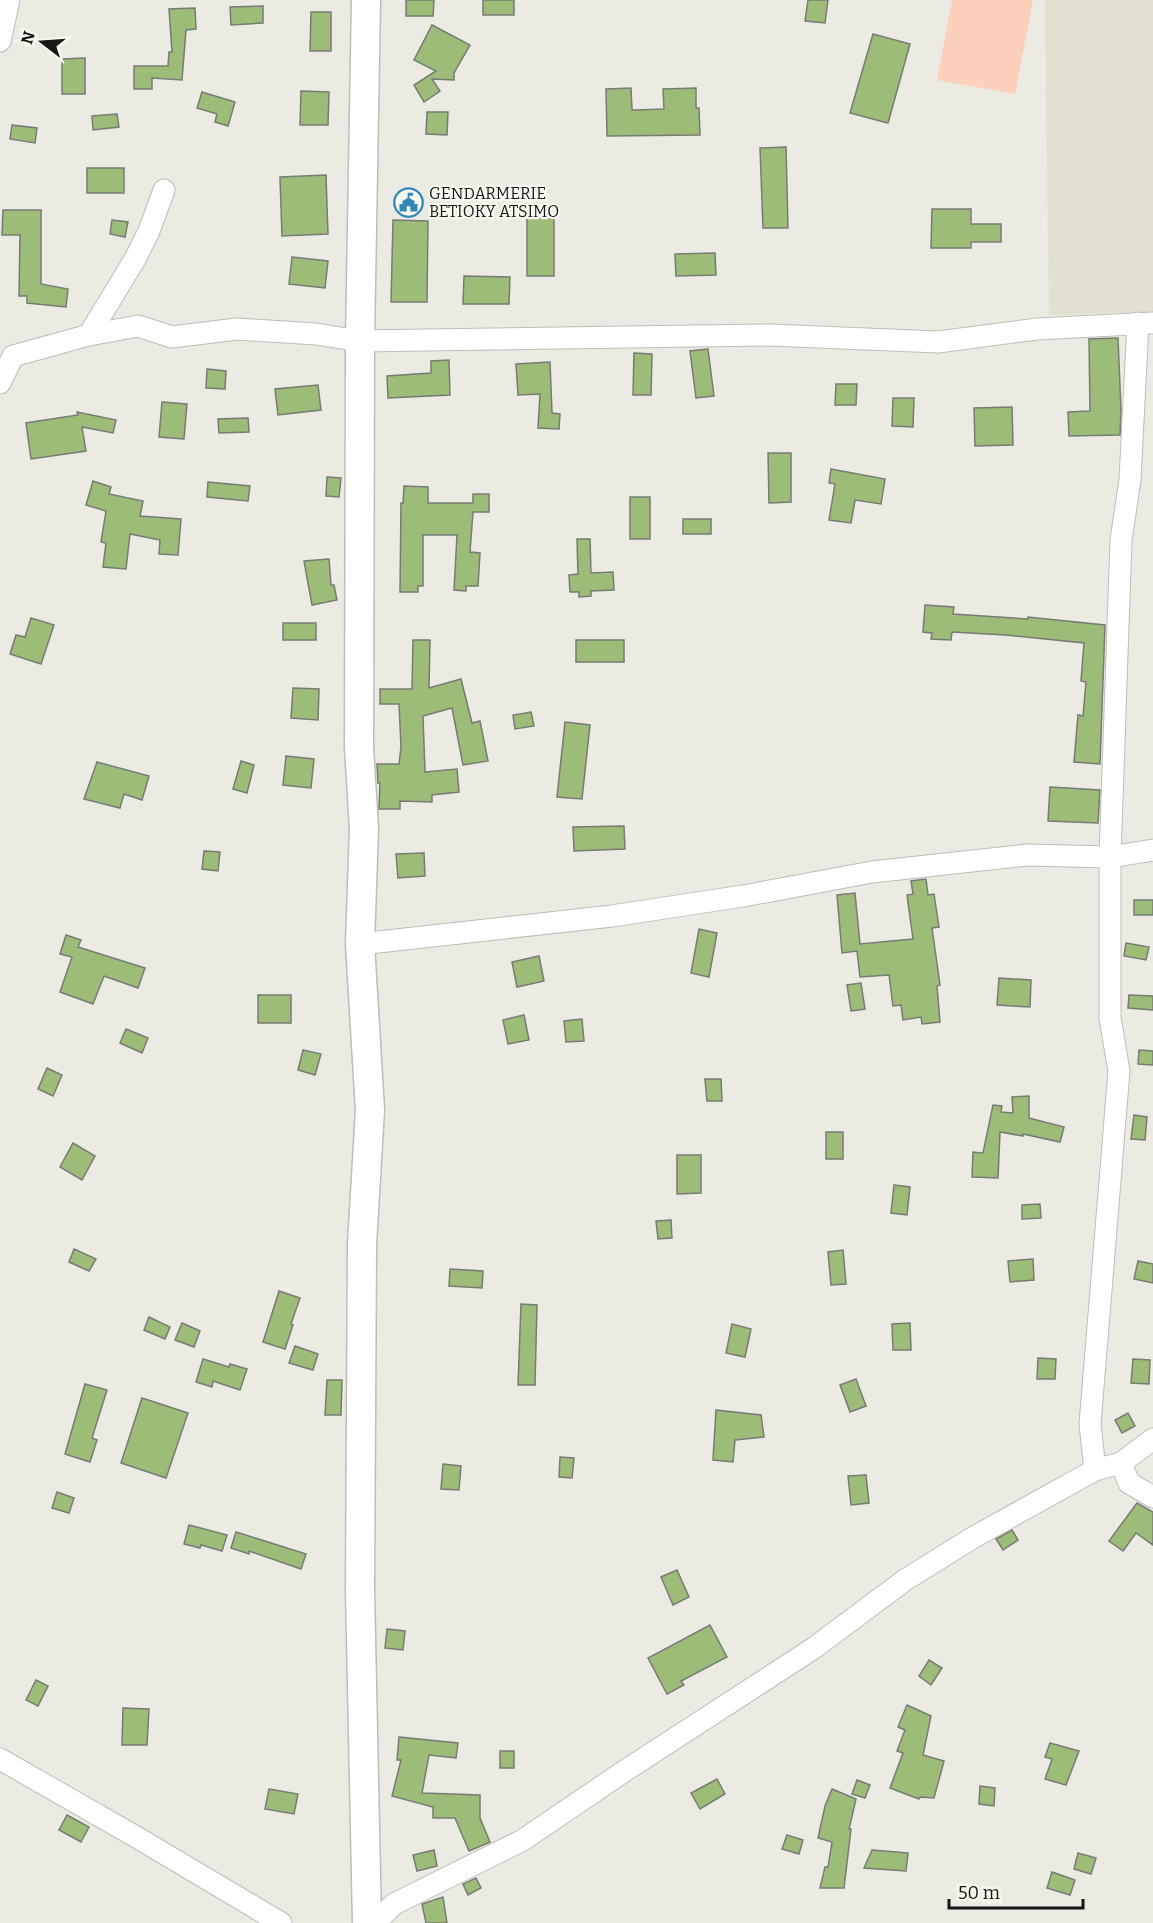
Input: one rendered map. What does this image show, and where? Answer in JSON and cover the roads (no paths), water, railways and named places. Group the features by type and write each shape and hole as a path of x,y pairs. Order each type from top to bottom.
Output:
{"main road":[{"path":"366,0 360,341 358,748 364,828 360,944 370,1110 362,1245 360,1589 367,1923"}],"street":[{"path":"0,6 8,0"},
{"path":"0,41 8,0"},
{"path":"89,335 135,260 149,231 164,190"},
{"path":"0,383 13,356 89,335 138,326 172,337 237,329 316,334 360,341 771,335 938,342 1037,329 1146,323 1130,480 1121,540 1110,857 1110,1018 1119,1071 1090,1424 1095,1470"},
{"path":"360,944 612,916 743,896 872,872 1026,855 1110,857 1153,850"},
{"path":"375,1923 394,1904 523,1840 814,1648 905,1580 974,1537 1095,1470 1121,1462 1153,1439"},
{"path":"1121,1462 1129,1483 1153,1497"},
{"path":"0,1759 281,1923"}],"place":[{"name":"GENDARMERIE BETIOKY ATSIMO","path":"408,202"}]}
